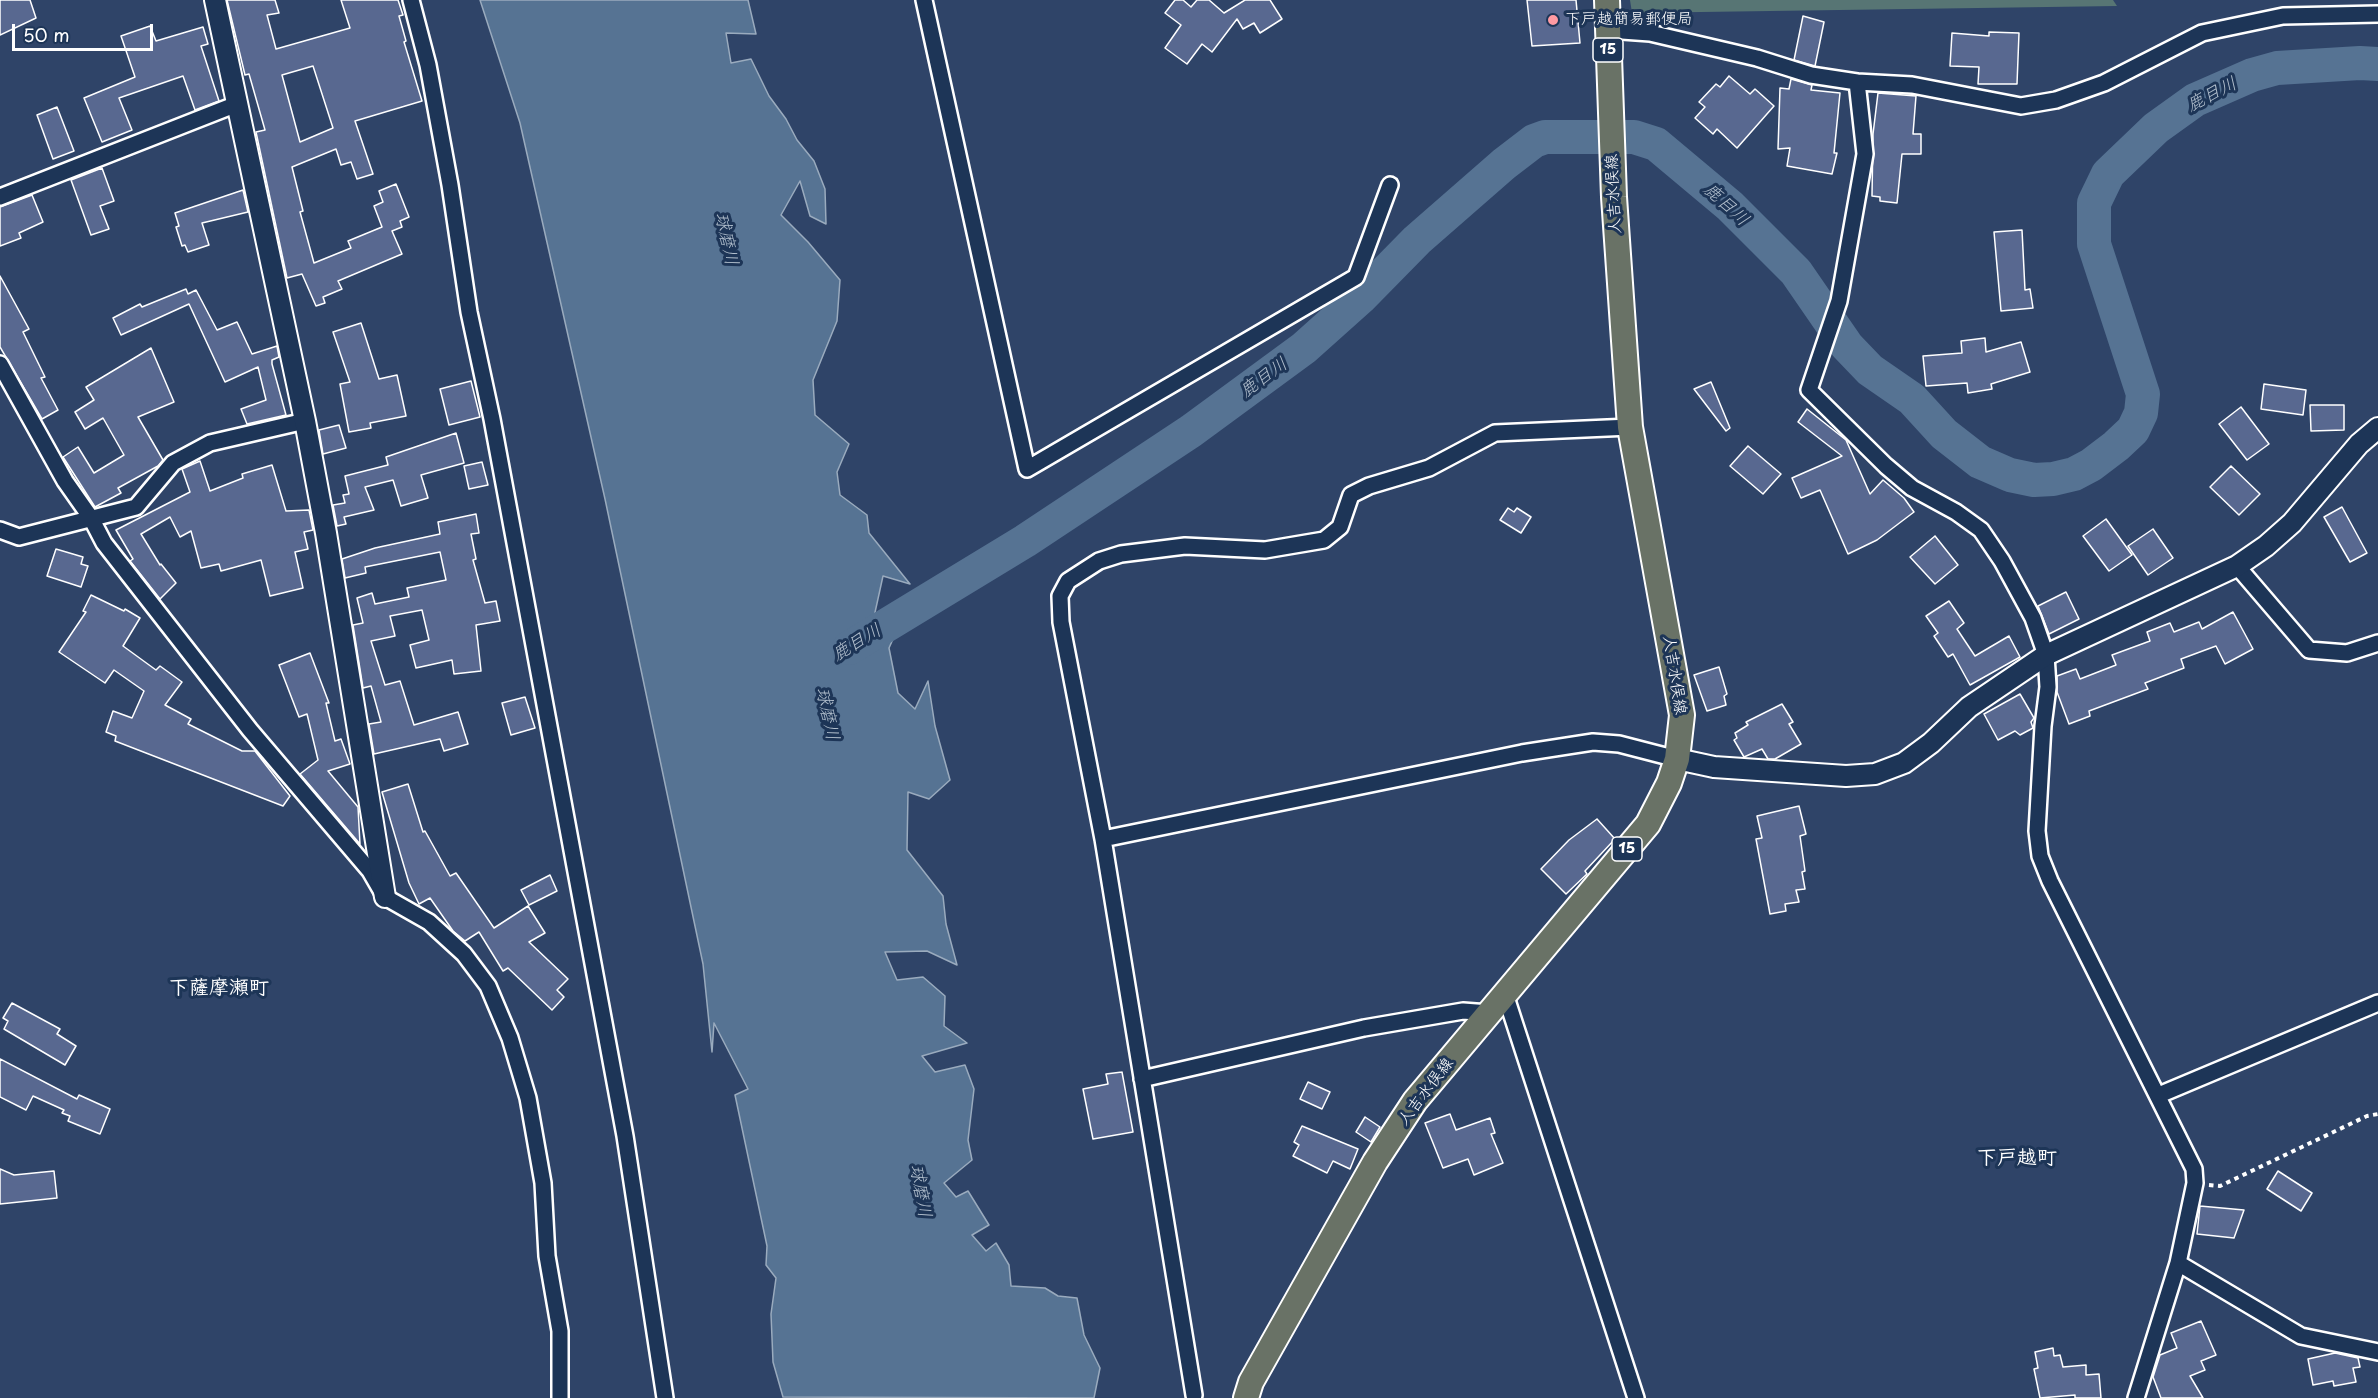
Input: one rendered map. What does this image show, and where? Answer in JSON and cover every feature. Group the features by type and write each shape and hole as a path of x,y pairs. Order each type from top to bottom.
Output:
{"main road":[{"name":"人吉水俣線","path":"1246,1398 1251,1382 1375,1162 1415,1101 1648,824 1669,783 1677,759 1682,715 1630,427 1614,197 1606,0"}],"street":[{"path":"215,0 305,421 326,533 385,897"},
{"path":"411,0 430,76 450,185 469,312 492,419 626,1136 665,1398"},
{"path":"924,0 1027,469 1356,277 1390,185"},
{"path":"1608,30 1650,33 1757,58 1811,75 1857,82 1912,85 2021,106 2056,100 2104,83 2202,33 2283,16 2378,14"},
{"path":"1857,82 1864,154 1839,301 1809,390 1886,466 1912,488 1956,512 1981,530 2002,561 2033,618 2046,655 2048,687 2043,726 2037,831 2040,856 2050,881 2194,1169 2195,1183 2178,1263 2136,1398"},
{"path":"0,197 237,104"},
{"path":"0,364 65,481 91,518 104,543 250,729 370,871 385,897 429,922 465,954 488,986 510,1038 528,1098 543,1183 548,1257 560,1331 560,1398"},
{"path":"0,530 19,537 136,507 173,463 210,443 305,421"},
{"path":"1194,1395 1102,839 1060,622 1060,596 1068,581 1099,561 1121,554 1185,546 1265,550 1324,540 1340,527 1351,495 1369,486 1429,468 1495,434 1630,427"},
{"path":"1102,839 1521,753 1593,742 1619,744 1714,767 1845,776 1875,774 1904,763 1969,707 2046,655 2237,566 2266,546 2292,523 2359,444 2378,428"},
{"path":"2237,566 2309,650 2347,653 2378,643"},
{"path":"1505,994 1636,1398"},
{"path":"2159,1095 2378,1003"},
{"path":"1142,1079 1364,1028 1463,1011 1489,1012"},
{"path":"2178,1263 2301,1336 2378,1352"}],"path":[{"path":"2195,1183 2220,1186 2367,1116 2378,1114"}],"green space":[{"path":"1630,0 2113,0 2117,6 1632,13"}],"water":[{"name":"球磨川","path":"480,0 748,0 756,34 726,33 731,63 751,59 769,96 786,119 797,140 814,161 825,189 826,224 810,216 800,181 781,215 808,242 840,280 837,321 813,380 815,415 849,444 837,472 840,495 867,515 869,533 910,584 883,576 874,617 897,630 889,648 898,693 915,709 928,681 935,726 950,780 929,799 908,792 907,850 943,896 946,924 957,965 927,951 885,952 897,980 923,977 945,996 944,1026 967,1043 922,1056 935,1072 965,1065 974,1089 968,1140 972,1160 944,1183 956,1197 968,1191 989,1225 972,1235 986,1251 996,1243 1009,1265 1011,1286 1045,1288 1058,1296 1077,1298 1084,1335 1100,1368 1094,1398 783,1397 773,1362 771,1314 776,1278 766,1265 767,1246 735,1095 748,1089 714,1023 712,1052 703,964 605,499 520,123"}],"building":[{"path":"0,0 30,0 36,18 0,35"},
{"path":"227,0 275,0 279,13 267,15 276,49 350,28 341,0 398,0 403,15 399,16 406,41 404,42 422,101 355,121 373,174 357,179 351,162 341,165 336,149 292,167 303,211 300,212 314,263 351,248 348,241 382,227 374,206 383,202 379,191 396,184 409,217 400,221 402,227 392,231 402,254 338,281 342,289 323,297 325,303 316,306 302,274 287,278 256,132 265,130 249,74 245,75","holes":["313,66 333,128 300,142 282,75"]},
{"path":"1175,0 1183,0 1191,7 1197,0 1209,0 1224,13 1245,0 1270,0 1282,19 1260,33 1254,23 1243,29 1237,19 1212,52 1202,44 1187,64 1165,48 1181,25 1165,13"},
{"name":"下戸越簡易郵便局","path":"1527,0 1576,0 1580,43 1532,46"},
{"path":"1803,16 1824,22 1815,66 1794,60"},
{"path":"150,26 156,41 203,27 208,44 201,46 219,101 195,110 183,76 119,98 132,130 102,142 84,98 135,77 121,36"},
{"path":"1989,32 2019,33 2017,84 1978,84 1979,67 1950,66 1952,33 1989,36"},
{"path":"1729,76 1750,94 1755,89 1774,106 1737,148 1717,129 1713,134 1695,118 1705,107 1699,102 1716,84 1720,87"},
{"path":"1791,79 1812,85 1811,90 1840,93 1834,153 1837,153 1832,174 1787,166 1790,148 1778,149 1780,88 1789,89"},
{"path":"1878,93 1916,96 1913,134 1921,134 1921,154 1902,154 1897,203 1880,201 1880,197 1872,196 1873,134"},
{"path":"57,107 74,151 53,159 37,115"},
{"path":"102,168 114,201 100,206 109,229 91,235 71,180"},
{"path":"243,190 248,212 202,223 209,245 188,252 185,245 182,246 176,227 179,226 175,213"},
{"path":"32,195 43,222 19,233 21,238 0,246 0,207"},
{"path":"2022,230 2025,290 2030,289 2033,308 2001,311 1994,232"},
{"path":"0,276 29,329 23,332 45,377 41,378 58,410 42,419 0,347"},
{"path":"186,289 188,294 196,290 217,330 237,322 252,354 277,346 279,357 272,360 272,364 286,415 247,424 241,409 266,400 258,367 225,382 189,304 121,335 113,318 140,304 142,307"},
{"path":"361,323 379,379 397,375 406,416 370,423 371,428 349,432 340,384 350,382 333,332"},
{"path":"1985,338 1986,352 2021,342 2030,372 1991,384 1992,389 1968,393 1967,383 1926,386 1923,356 1962,353 1961,341"},
{"path":"151,348 174,402 138,417 163,460 158,466 118,488 121,493 95,507 63,457 78,447 94,473 124,455 103,418 85,429 75,412 94,400 86,387"},
{"path":"471,381 480,417 449,425 440,389"},
{"path":"1711,382 1730,428 1726,431 1694,389"},
{"path":"2264,384 2306,390 2303,415 2261,409"},
{"path":"2310,405 2344,405 2344,430 2311,431"},
{"path":"2241,407 2269,444 2247,460 2219,424"},
{"path":"1807,409 1846,440 1870,494 1883,480 1904,498 1914,512 1877,540 1848,554 1820,490 1801,498 1792,478 1842,456 1798,422"},
{"path":"339,425 346,448 323,454 319,430"},
{"path":"456,433 464,463 421,475 428,498 401,506 393,480 365,487 374,510 344,517 346,524 337,526 333,505 345,503 343,495 349,494 345,476 388,465 386,457"},
{"path":"1748,446 1781,474 1763,494 1730,466"},
{"path":"200,461 210,491 243,478 242,474 272,465 286,511 309,510 313,530 304,532 308,549 295,552 303,588 270,596 261,560 221,571 219,564 201,568 191,531 180,537 170,517 141,534 160,565 176,583 160,599 130,561 133,559 116,530 190,492 182,469"},
{"path":"482,462 488,485 469,489 464,466"},
{"path":"2231,466 2260,494 2239,515 2210,487"},
{"path":"2342,507 2367,553 2350,562 2324,517"},
{"path":"1508,508 1514,512 1517,508 1531,517 1521,533 1500,520"},
{"path":"476,514 479,533 471,534 476,559 473,560 485,603 496,601 500,621 476,625 481,671 454,674 452,660 416,668 410,645 429,640 422,610 390,616 395,636 371,641 385,685 400,681 414,725 458,712 468,744 444,751 440,739 374,754 369,724 381,722 371,686 363,688 353,625 363,623 357,598 372,593 375,604 409,597 407,588 446,580 440,552 365,567 366,573 345,578 342,559 375,548 440,534 438,522"},
{"path":"2106,519 2132,555 2109,571 2083,536"},
{"path":"2153,529 2173,558 2148,575 2128,546"},
{"path":"1935,536 1958,565 1935,584 1910,557"},
{"path":"56,549 83,557 81,564 88,566 81,587 47,576"},
{"path":"2066,592 2079,619 2049,634 2038,606"},
{"path":"91,595 140,618 123,646 156,670 160,666 182,682 165,705 191,719 188,724 242,751 255,751 290,796 283,806 115,741 116,736 106,732 113,711 132,718 144,691 114,670 105,683 59,652 86,612 83,611"},
{"path":"1949,601 1964,623 1957,629 1975,656 2009,636 2020,657 1970,685 1953,654 1948,657 1934,636 1938,633 1926,616"},
{"path":"2233,612 2253,649 2225,664 2216,646 2181,659 2184,668 2145,683 2148,689 2089,711 2090,716 2069,724 2057,692 2057,676 2076,669 2080,679 2116,665 2112,655 2150,641 2147,632 2170,623 2174,632 2199,622 2202,629"},
{"path":"310,653 329,703 326,703 335,741 341,739 350,764 328,771 358,807 360,844 300,774 318,760 307,714 299,717 279,665"},
{"path":"1719,667 1727,694 1724,696 1726,705 1707,711 1694,675"},
{"path":"2020,694 2034,718 2031,722 2033,728 2020,735 2015,731 1998,740 1984,714"},
{"path":"525,697 535,728 511,735 502,703"},
{"path":"1782,704 1793,722 1789,724 1801,744 1775,759 1768,759 1762,749 1744,757 1734,740 1737,738 1735,733 1748,725 1746,722"},
{"path":"408,784 423,832 425,831 450,876 456,873 494,928 528,906 545,933 529,942 568,979 557,990 564,997 552,1010 508,968 503,971 479,932 465,941 453,931 430,898 419,904 409,883 382,792"},
{"path":"1799,806 1806,834 1800,836 1805,889 1796,890 1799,902 1785,904 1786,911 1770,914 1756,839 1762,838 1757,816"},
{"path":"1597,819 1615,839 1585,871 1587,874 1566,894 1541,869 1569,840"},
{"path":"550,875 557,891 529,905 521,890"},
{"path":"12,1003 60,1029 57,1034 76,1046 65,1065 4,1029 8,1021 3,1018"},
{"path":"0,1059 77,1099 79,1095 110,1109 100,1134 68,1121 70,1116 62,1113 64,1110 33,1096 26,1110 0,1097"},
{"path":"1122,1072 1133,1132 1093,1139 1083,1089 1108,1084 1106,1074"},
{"path":"1308,1082 1330,1092 1322,1109 1300,1099"},
{"path":"1450,1114 1456,1130 1490,1118 1495,1133 1491,1134 1503,1163 1474,1175 1468,1159 1443,1168 1425,1123"},
{"path":"1365,1117 1380,1127 1371,1142 1356,1132"},
{"path":"1302,1126 1358,1149 1350,1169 1333,1161 1327,1173 1293,1156 1299,1145 1294,1142"},
{"path":"0,1169 14,1175 54,1171 57,1198 0,1204"},
{"path":"2278,1171 2312,1193 2301,1211 2267,1189"},
{"path":"2200,1206 2244,1210 2234,1238 2197,1234"},
{"path":"2201,1321 2216,1355 2201,1361 2205,1370 2190,1376 2203,1398 2161,1398 2153,1377 2160,1355 2177,1348 2171,1333"},
{"path":"2053,1348 2054,1356 2060,1355 2063,1367 2086,1365 2086,1375 2099,1374 2101,1398 2075,1398 2075,1395 2040,1398 2034,1369 2038,1368 2035,1352"},
{"path":"2335,1353 2358,1358 2360,1367 2353,1368 2356,1382 2334,1386 2333,1381 2313,1385 2308,1359"}],"waterway":[{"name":"鹿目川","path":"849,648 1025,541 1191,431 1304,348 1361,297 1417,240 1504,164 1534,141 1545,137 1634,137 1656,144 1730,206 1796,272 1847,346 1870,370 1912,399 1944,434 1980,462 2010,475 2034,480 2053,479 2074,474 2091,465 2116,446 2133,430 2141,413 2143,394 2094,244 2094,203 2108,174 2156,128 2195,100 2252,75 2277,68 2378,64"}],"place":[{"name":"下戸越簡易郵便局","path":"1553,20"}],"district":[{"name":"下薩摩瀬町","path":"219,988"},
{"name":"下戸越町","path":"2017,1158"}]}
